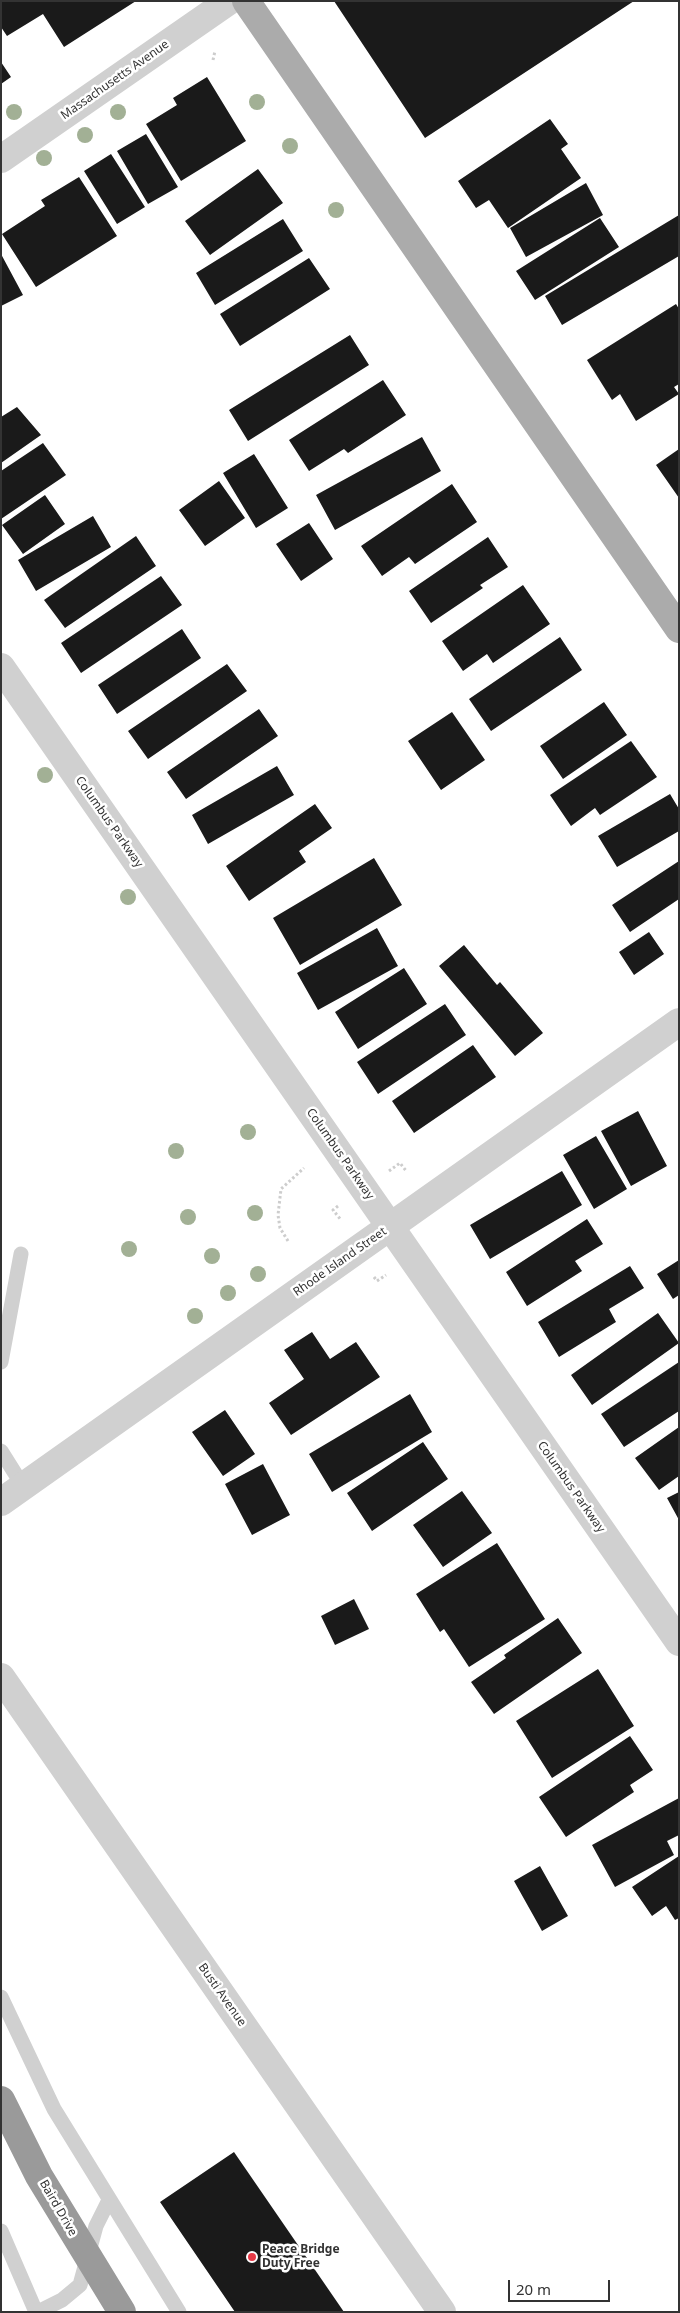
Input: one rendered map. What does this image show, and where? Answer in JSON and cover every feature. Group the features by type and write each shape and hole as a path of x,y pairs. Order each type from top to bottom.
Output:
{"highway":[{"name":"Baird Drive","path":"1,2100 39,2176 122,2312"}],"main road":[{"path":"246,1 679,629"}],"street":[{"name":"Massachusetts Avenue","path":"1,159 228,1"},
{"name":"Columbus Parkway","path":"1,667 679,1642"},
{"name":"Rhode Island Street","path":"1,1502 679,1022"},
{"name":"Busti Avenue","path":"1,1678 442,2312"}],"lane":[{"path":"1,1362 21,1254"},
{"path":"1,1451 24,1486"},
{"path":"1,1997 54,2109 179,2312"},
{"path":"1,2231 37,2312 73,2292 80,2285 96,2226 109,2200"}],"path":[{"path":"213,60 216,48"},
{"path":"388,1172 400,1163 407,1172"},
{"path":"288,1241 279,1222 279,1196 287,1182 304,1168"},
{"path":"333,1210 341,1220"}],"building":[{"path":"1,1 136,1 64,47 43,14 7,36 1,27"},
{"path":"334,1 634,1 425,138"},
{"path":"1,62 11,77 1,84"},
{"path":"207,77 246,141 181,181 146,124 177,105 173,98"},
{"path":"550,119 568,144 561,149 581,178 508,228 489,200 476,208 458,181"},
{"path":"146,134 178,187 148,204 117,151"},
{"path":"111,154 145,207 117,224 84,171"},
{"path":"258,169 283,203 210,255 185,221"},
{"path":"79,177 117,236 36,287 2,234 45,206 41,200"},
{"path":"586,183 603,215 526,257 510,228"},
{"path":"679,215 679,256 562,325 545,296"},
{"path":"600,218 619,247 535,300 516,271"},
{"path":"283,219 303,251 215,305 196,273"},
{"path":"1,254 23,295 1,306"},
{"path":"309,258 330,289 240,346 220,314"},
{"path":"676,304 679,309 679,384 674,387 679,394 636,421 620,394 612,400 587,360"},
{"path":"350,335 369,365 248,441 229,410"},
{"path":"383,380 406,415 348,453 344,449 309,471 289,440"},
{"path":"17,407 41,435 1,463 1,417"},
{"path":"422,437 441,471 335,530 316,495"},
{"path":"43,443 66,475 1,519 1,471"},
{"path":"679,449 679,498 656,465"},
{"path":"254,454 288,508 256,528 223,473"},
{"path":"219,481 245,518 205,546 179,510"},
{"path":"452,484 477,522 415,564 409,557 382,576 361,546"},
{"path":"45,495 65,524 23,554 2,525"},
{"path":"93,516 111,547 36,591 18,560"},
{"path":"309,523 333,559 301,581 276,544"},
{"path":"136,536 156,566 65,628 44,600"},
{"path":"488,537 508,567 480,585 483,588 431,623 409,591"},
{"path":"161,576 182,605 81,673 61,643"},
{"path":"523,585 550,624 493,663 487,654 463,671 442,641"},
{"path":"182,629 201,658 117,714 98,685"},
{"path":"560,637 582,670 491,731 469,699"},
{"path":"227,664 247,691 148,759 128,731"},
{"path":"604,702 627,735 563,779 540,746"},
{"path":"259,709 278,736 186,799 167,772"},
{"path":"452,712 485,760 441,790 408,741"},
{"path":"631,741 657,777 600,815 595,808 571,826 550,795"},
{"path":"277,766 294,795 208,844 192,815"},
{"path":"670,794 679,809 679,831 617,867 598,836"},
{"path":"315,804 332,828 299,851 306,862 249,901 226,866"},
{"path":"374,858 402,905 300,965 273,918"},
{"path":"679,861 679,899 630,932 612,905"},
{"path":"377,928 398,966 318,1010 297,973"},
{"path":"649,932 664,954 634,975 619,952"},
{"path":"464,945 497,985 500,982 543,1033 515,1056 439,966"},
{"path":"404,968 427,1004 358,1049 335,1012"},
{"path":"445,1004 466,1035 378,1094 357,1062"},
{"path":"473,1045 496,1077 414,1133 392,1101"},
{"path":"638,1111 667,1166 631,1186 601,1131"},
{"path":"596,1136 627,1189 594,1209 563,1155"},
{"path":"562,1171 582,1205 490,1259 470,1225"},
{"path":"587,1219 603,1244 575,1261 582,1271 527,1306 506,1272"},
{"path":"679,1260 679,1295 673,1299 657,1274"},
{"path":"630,1266 644,1288 609,1309 616,1322 559,1357 538,1322"},
{"path":"658,1313 679,1343 592,1405 571,1375"},
{"path":"312,1332 330,1359 356,1342 380,1377 291,1435 269,1403 304,1379 284,1350"},
{"path":"679,1362 679,1411 624,1447 601,1414"},
{"path":"410,1394 432,1432 332,1492 309,1454"},
{"path":"225,1410 255,1454 223,1476 192,1432"},
{"path":"679,1427 679,1476 659,1490 635,1458"},
{"path":"423,1442 448,1479 372,1531 347,1493"},
{"path":"263,1464 290,1515 252,1535 225,1484"},
{"path":"462,1491 492,1533 443,1567 413,1525"},
{"path":"679,1492 679,1520 667,1498"},
{"path":"497,1543 545,1619 469,1667 444,1629 440,1632 416,1594"},
{"path":"354,1599 369,1629 335,1645 321,1616"},
{"path":"558,1618 582,1653 494,1714 471,1682 506,1658 504,1655"},
{"path":"598,1669 634,1726 552,1778 516,1721"},
{"path":"630,1736 653,1770 630,1785 634,1792 566,1837 539,1797"},
{"path":"679,1798 679,1835 667,1841 674,1855 615,1887 592,1845"},
{"path":"679,1856 679,1918 675,1920 666,1906 652,1916 632,1887"},
{"path":"540,1866 568,1916 542,1931 514,1881"},
{"name":"Peace Bridge Duty Free","path":"234,2152 344,2312 235,2312 160,2202"}],"place":[{"name":"Peace Bridge Duty Free","path":"252,2257"}]}
